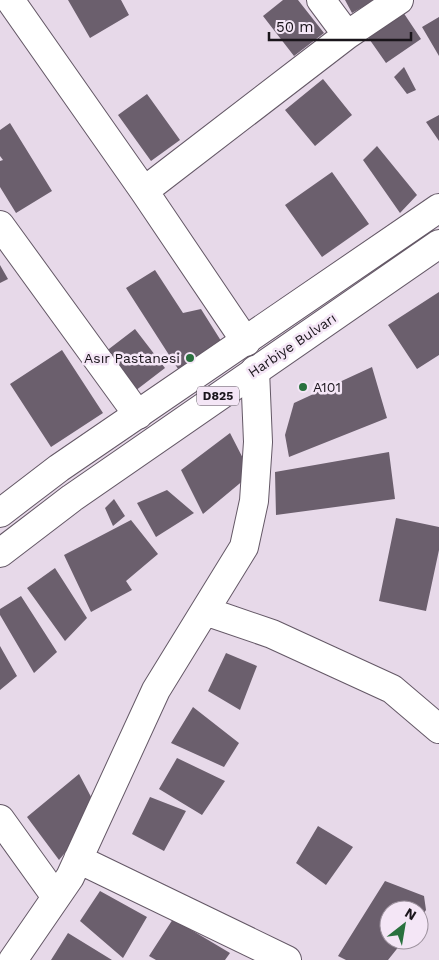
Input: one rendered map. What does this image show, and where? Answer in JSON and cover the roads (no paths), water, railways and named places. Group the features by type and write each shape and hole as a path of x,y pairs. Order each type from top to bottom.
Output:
{"street":[{"path":"10,0 144,191 246,342"},
{"path":"321,0 347,35"},
{"path":"144,191 347,35 399,0"},
{"name":"Harbiye Bulvarı","path":"0,513 59,468 138,416 439,208"},
{"path":"0,225 138,416"},
{"name":"Harbiye Bulvarı","path":"0,553 72,498 439,244"},
{"path":"15,960 70,877 156,690 244,547 254,502 258,442 255,370"},
{"path":"205,611 272,634 392,689 439,730"},
{"path":"0,818 56,896"},
{"path":"78,858 287,960"}],"place":[{"name":"Asır Pastanesi","path":"190,358"},
{"name":"A101","path":"303,387"}]}
